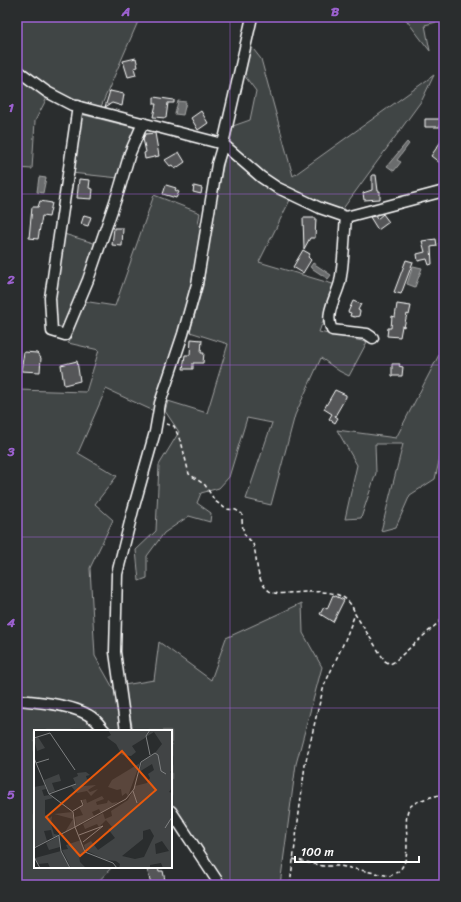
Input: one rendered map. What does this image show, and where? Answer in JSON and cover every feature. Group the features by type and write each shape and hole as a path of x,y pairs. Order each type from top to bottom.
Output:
{"street":[{"path":"126,730 115,652 117,574 157,420 160,403 198,284 217,164 252,17"},
{"path":"17,70 47,92 72,105 222,144 261,177 276,187 320,208 346,217 444,191"},
{"path":"78,106 50,298 52,331 65,335 88,280 130,153 144,123"},
{"path":"346,217 340,282 330,313 329,324 332,330 366,334 373,338"},
{"path":"18,700 59,705 79,711 94,718 103,730"},
{"path":"172,813 220,885"}],"path":[{"path":"157,420 174,426 182,445 189,474 205,485 215,501 226,509 236,510 242,514 242,525 246,536 253,543 259,577 266,589 274,594 332,592 346,598 350,602 355,614 385,661 390,664 409,650 440,622 444,614"},
{"path":"290,885 305,765 317,713 324,686 355,614"},
{"path":"293,859 323,866 340,866 390,876 402,868 406,857 406,814 410,806 424,799 444,794"}],"shaded area":[{"path":"17,17 140,17 100,109 70,100 51,89 17,62"},
{"path":"404,17 444,17 444,20 425,25 430,51"},
{"path":"250,45 261,59 293,176 434,75 422,100 342,210 294,192 259,170 229,142 233,126 250,120 256,91 244,75"},
{"path":"17,76 47,98 35,121 32,169 17,168"},
{"path":"178,101 186,102 183,115 175,114"},
{"path":"80,114 136,128 119,178 71,173"},
{"path":"407,142 409,144 397,160 401,162 394,171 387,166"},
{"path":"226,153 290,200 259,262 336,285 319,332 367,342 349,376 339,371 321,358 295,415 271,505 246,499 272,423 247,418 229,477 219,488 201,493 197,503 211,513 210,522 189,516 164,533 147,556 147,578 139,581 136,550 156,531 159,465 179,432 165,411 168,401 207,413 228,344 190,332 203,286 212,217"},
{"path":"39,177 46,178 43,193 37,192"},
{"path":"154,195 200,213 198,224 204,232 191,299 156,412 106,389 78,453 117,476 95,504 113,520 90,568 95,656 117,695 124,730 34,730 34,868 111,868 95,885 17,885 17,390 86,392 99,350 68,343 83,301 115,306"},
{"path":"64,234 97,244 64,331 53,328 55,288"},
{"path":"313,263 331,275 328,279 310,267"},
{"path":"413,266 422,268 415,287 407,284"},
{"path":"442,349 444,349 444,440 435,479 410,495 396,527 381,531 403,444 375,444 376,473 361,518 345,519 357,465 337,430 396,438"},
{"path":"302,603 303,633 322,667 296,764 280,885 226,885 172,804 172,730 133,730 124,685 154,680 159,642 211,680 226,638"}],"building":[{"path":"136,58 138,67 134,68 136,75 128,77 123,61"},
{"path":"110,91 124,94 122,106 112,103 105,107"},
{"path":"154,97 174,100 174,103 168,103 166,118 153,117 156,104 154,104"},
{"path":"201,111 208,123 198,130 191,118"},
{"path":"425,119 441,119 440,127 425,127"},
{"path":"155,133 159,156 145,159 144,153 146,152 143,139 145,134"},
{"path":"444,137 444,158 440,163 431,156"},
{"path":"179,152 185,162 175,169 165,160"},
{"path":"372,175 376,175 378,191 380,191 380,199 364,200 363,193 372,190"},
{"path":"79,179 90,180 89,188 93,189 92,199 77,198"},
{"path":"166,185 176,188 175,190 179,192 176,198 163,194"},
{"path":"194,186 202,188 201,194 193,192"},
{"path":"40,201 52,203 49,217 42,216 38,239 29,238 32,207 38,207"},
{"path":"383,214 389,222 378,230 370,217 375,216 377,219"},
{"path":"84,215 91,217 88,226 81,224"},
{"path":"303,218 316,218 315,238 310,238 304,249"},
{"path":"114,228 123,228 122,246 112,245"},
{"path":"436,239 437,246 431,247 432,264 429,265 427,259 418,261 417,254 425,252 422,241"},
{"path":"303,250 310,254 308,257 311,260 303,273 293,267"},
{"path":"406,260 413,262 401,294 394,292"},
{"path":"353,301 361,304 358,310 360,311 359,316 350,316 351,313 348,312"},
{"path":"397,304 411,306 409,315 407,314 404,327 402,326 400,337 387,336 388,328 391,328 392,316 395,317"},
{"path":"191,339 202,340 201,353 204,353 203,363 193,363 193,369 183,369 185,355 190,355"},
{"path":"24,352 37,353 41,358 40,372 21,371"},
{"path":"77,361 80,381 64,385 61,365"},
{"path":"392,364 400,364 399,366 403,367 402,376 392,376"},
{"path":"335,390 346,395 346,397 335,416 338,418 335,423 329,419 332,414 324,409"},
{"path":"333,595 344,600 333,622 320,614 324,607 327,609"},
{"path":"147,868 158,868 159,871 163,871 166,885 151,885"}]}
